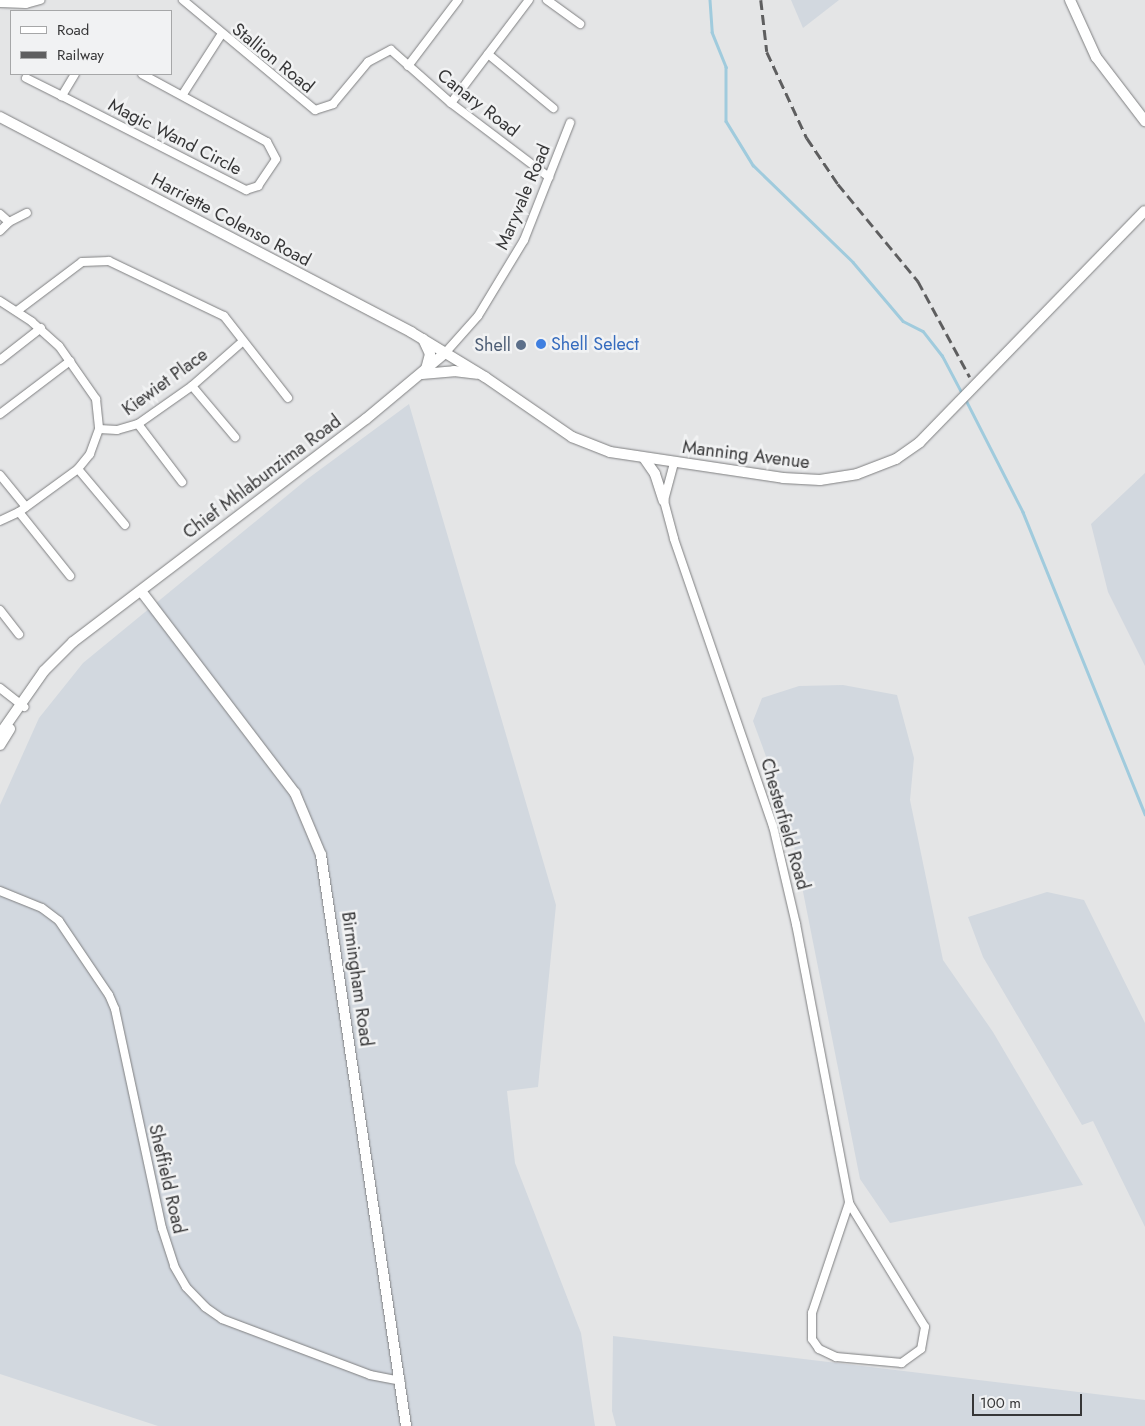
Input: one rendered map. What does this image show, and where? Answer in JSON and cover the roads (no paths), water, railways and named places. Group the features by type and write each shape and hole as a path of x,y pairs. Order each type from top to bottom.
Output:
{"main road":[{"path":"1070,0 1096,57 1145,120"},
{"name":"Harriette Colenso Road","path":"0,118 446,352"},
{"path":"1134,223 1145,202"},
{"name":"Manning Avenue","path":"446,352 572,437 610,452 783,478 820,480 857,474 896,459 912,447 989,372 1145,211"},
{"path":"421,338 430,354 422,374 454,371 485,377"},
{"name":"Chief Mhlabunzima Road","path":"0,734 58,665 96,626 422,374 446,352"},
{"path":"644,458 655,474 664,501"},
{"name":"Birmingham Road","path":"141,591 295,793 321,855 406,1426"},
{"name":"Chief Mhlabunzima Road","path":"0,745 22,706"}],"street":[{"path":"0,3 26,4 40,0"},
{"name":"Stallion Road","path":"183,0 222,35 315,110 333,104 368,62 391,50"},
{"path":"408,66 458,0"},
{"path":"451,103 529,0"},
{"path":"547,0 580,24"},
{"path":"183,94 222,35"},
{"name":"Canary Road","path":"391,50 451,103 549,177"},
{"path":"488,54 554,108"},
{"path":"26,78 62,96 74,75"},
{"name":"Magic Wand Circle","path":"62,96 246,190 258,186 276,159 267,142 183,94 144,75"},
{"name":"Maryvale Road","path":"446,352 478,316 505,274 531,226 570,123"},
{"path":"0,231 9,222 27,213"},
{"path":"0,214 9,222"},
{"path":"17,312 82,262 109,261 217,312 229,322 242,342 288,398"},
{"path":"0,301 41,328 70,361 96,398 99,429 90,454 78,469 23,510 0,521"},
{"path":"0,360 41,328"},
{"name":"Kiewiet Place","path":"99,429 117,430 138,424 192,386 242,342"},
{"path":"0,414 70,361"},
{"path":"192,386 235,437"},
{"path":"138,424 182,482"},
{"name":"Chesterfield Road","path":"674,463 664,501 674,539 773,826 796,924 849,1203 925,1327 921,1349 902,1364 836,1357 819,1349 812,1339 812,1313 849,1203"},
{"path":"78,469 125,525"},
{"path":"0,475 70,576"},
{"path":"0,610 19,634"},
{"path":"0,688 22,706"},
{"name":"Sheffield Road","path":"0,891 42,908 59,921 109,995 115,1009 162,1228 174,1266 186,1287 204,1307 230,1322 370,1375 400,1381"}],"waterway":[{"path":"710,0 712,32 726,67 726,121 753,165 853,262 903,321 923,331 942,355 962,393"},
{"path":"966,400 1023,512 1145,814"}],"railway":[{"path":"761,0 767,52 807,138 838,184 918,281 970,377"}],"place":[{"name":"Shell Select","path":"541,344"},
{"name":"Shell","path":"521,345"}]}
